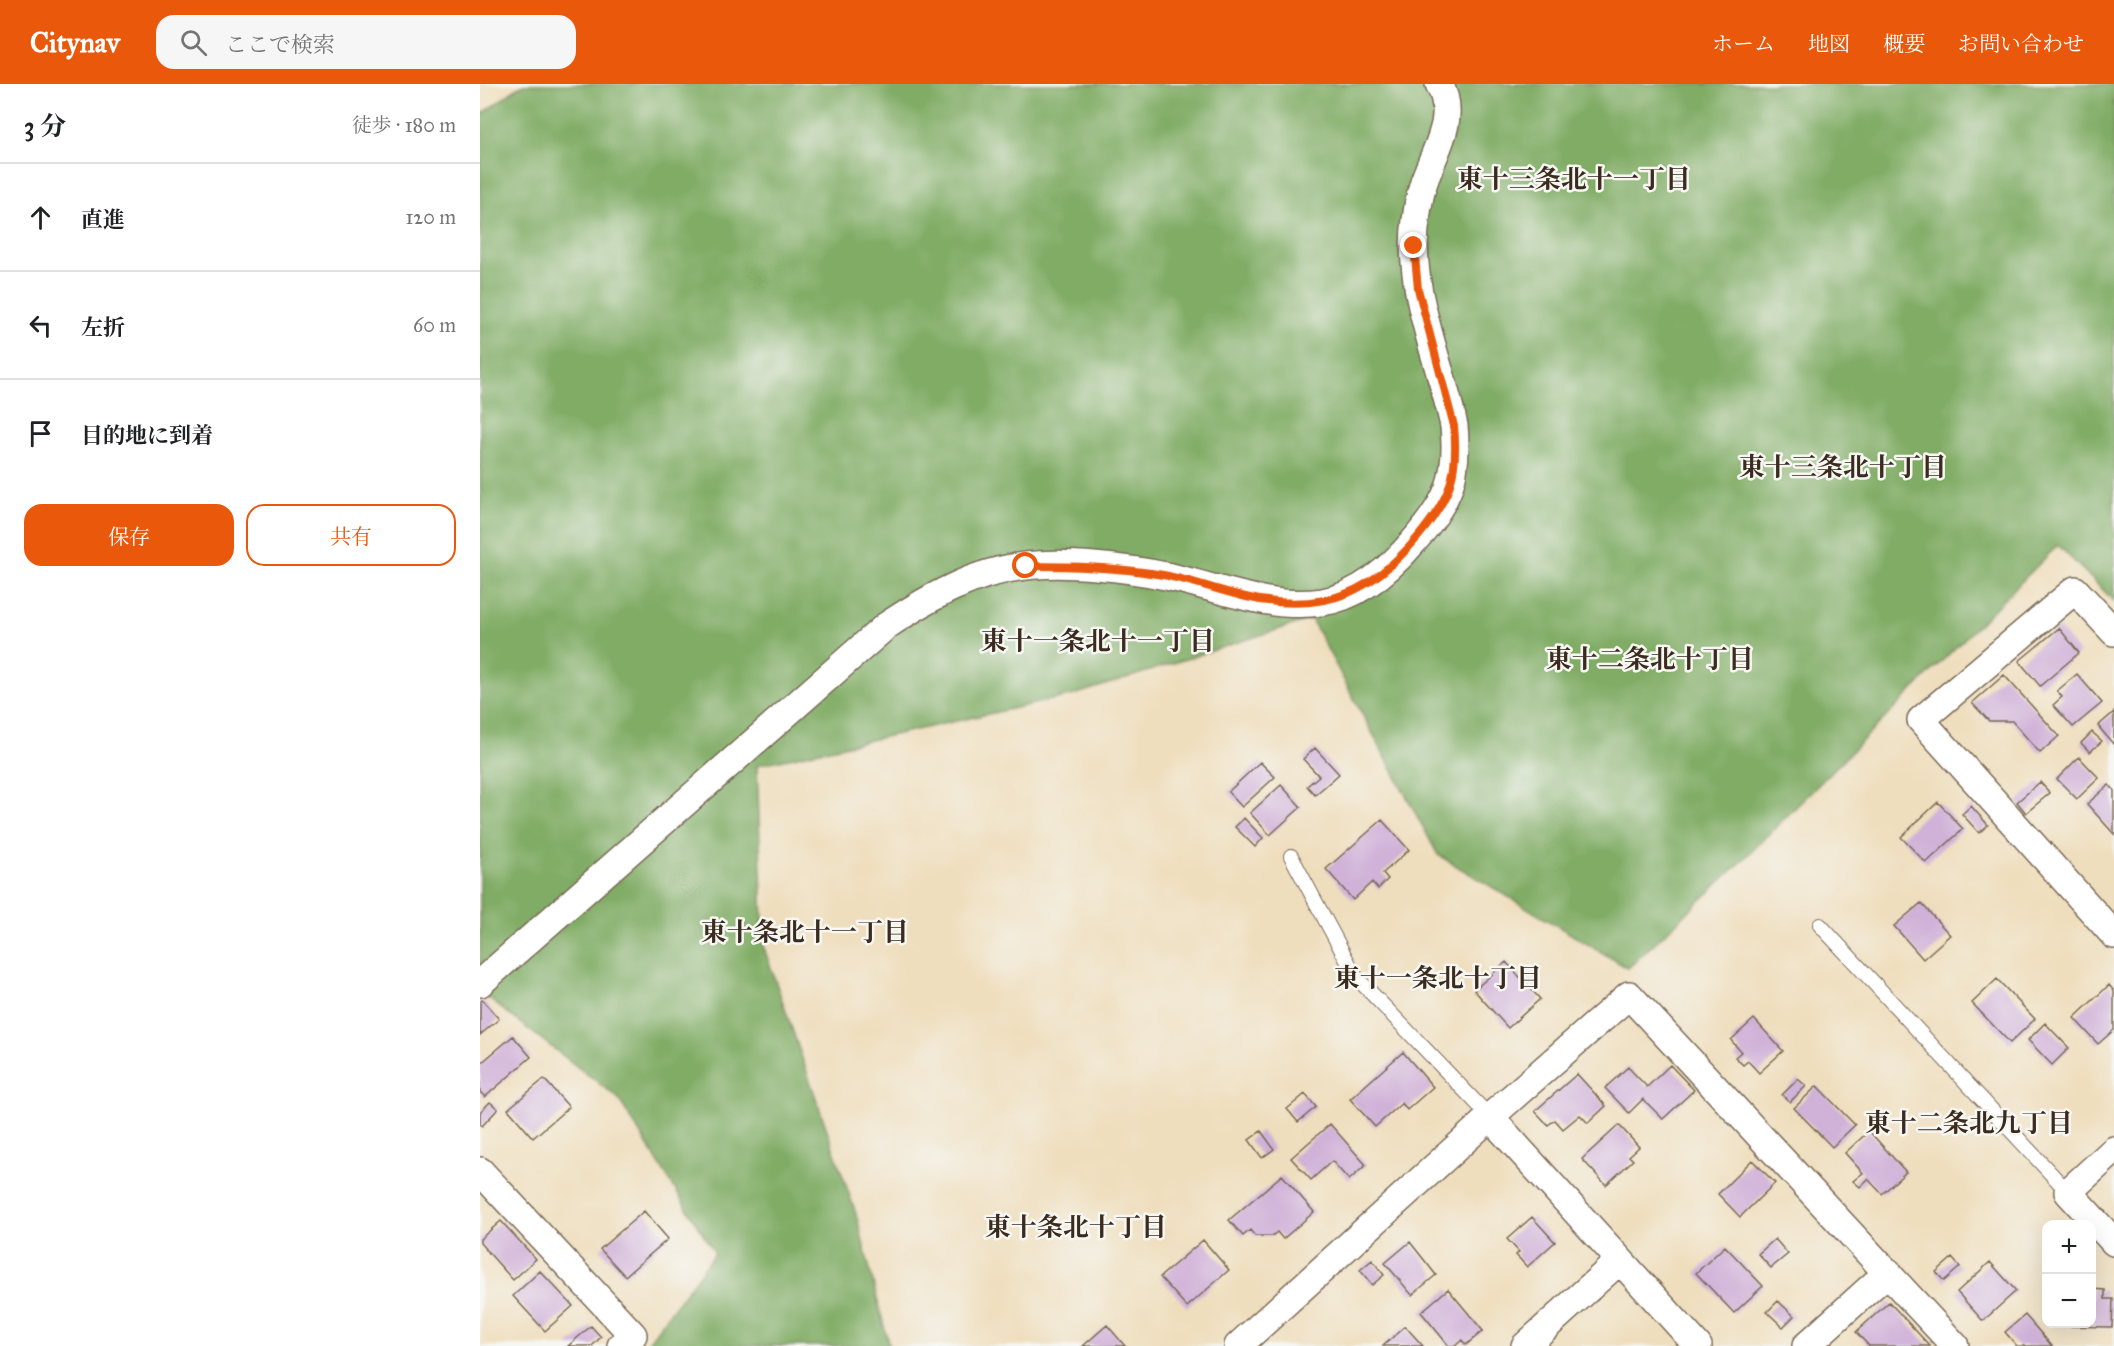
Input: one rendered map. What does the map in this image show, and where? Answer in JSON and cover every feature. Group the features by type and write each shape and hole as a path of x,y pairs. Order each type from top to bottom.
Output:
{"street":[{"path":"480,983 886,626 925,600 992,573 1026,566 1064,566 1115,568 1165,576 1260,600 1315,603 1353,591 1386,569 1407,550 1436,515 1447,495 1454,473 1456,447 1454,426 1418,289 1414,246 1415,221 1421,190 1439,147 1447,112 1446,100 1439,84"},
{"path":"2114,632 2075,590 1921,720 2114,935"},
{"path":"1238,1346 1629,995 1888,1272 1954,1346"},
{"path":"1490,1118 1698,1346"},
{"path":"2114,1150 2068,1192 2114,1242"},
{"path":"480,1171 633,1335 621,1346"},
{"path":"1525,1346 1620,1260"},
{"path":"1806,1346 1888,1272"}],"lane":[{"path":"1291,856 1356,977 1490,1118"},
{"path":"1820,925 2068,1192"}],"green space":[{"path":"523,84 2114,84 2114,601 2058,545 1738,865 1628,968 1438,855 1311,619 1074,695 757,765 764,948 856,1214 889,1346 645,1346 715,1253 618,1098 480,992 480,115"}],"building":[{"path":"2059,628 2079,653 2040,686 2019,661"},
{"path":"2077,674 2102,703 2073,727 2053,705 2062,697 2057,691"},
{"path":"2004,675 2059,736 2040,753 2012,721 1989,721 1972,703"},
{"path":"2114,712 2114,745 2098,726"},
{"path":"2092,732 2102,741 2090,752 2081,743"},
{"path":"1315,748 1339,774 1315,795 1307,786 1319,776 1303,759"},
{"path":"2079,757 2099,778 2077,799 2057,779"},
{"path":"1260,762 1275,777 1242,807 1228,792"},
{"path":"2040,782 2050,793 2026,813 2017,802"},
{"path":"1281,785 1301,807 1270,835 1250,813"},
{"path":"2109,785 2114,790 2114,834 2087,804"},
{"path":"1938,802 1963,829 1926,863 1901,837"},
{"path":"1971,806 1988,825 1979,833 1962,814"},
{"path":"1244,818 1263,838 1255,847 1235,827"},
{"path":"1382,820 1409,850 1383,873 1388,879 1378,889 1372,882 1353,900 1326,869"},
{"path":"1921,903 1950,935 1923,959 1894,926"},
{"path":"1506,962 1540,999 1508,1028 1474,990"},
{"path":"1997,979 2035,1019 2010,1043 1972,1003"},
{"path":"2109,985 2114,991 2114,1030 2098,1044 2074,1018"},
{"path":"482,1000 499,1019 480,1035 480,1002"},
{"path":"1754,1019 1783,1051 1759,1073 1748,1061 1743,1065 1735,1057 1741,1052 1731,1040"},
{"path":"2045,1023 2069,1048 2052,1065 2028,1040"},
{"path":"513,1036 531,1057 485,1097 480,1092 480,1064"},
{"path":"1403,1052 1433,1087 1407,1110 1402,1103 1375,1127 1350,1099"},
{"path":"1670,1065 1694,1090 1663,1119 1643,1099 1629,1113 1605,1088 1628,1067 1647,1087"},
{"path":"1577,1074 1606,1106 1588,1123 1580,1115 1563,1129 1555,1120 1548,1125 1535,1111"},
{"path":"544,1079 569,1107 533,1138 508,1109"},
{"path":"1798,1079 1806,1086 1790,1102 1782,1095"},
{"path":"1817,1086 1855,1125 1832,1147 1794,1108"},
{"path":"1305,1094 1316,1107 1298,1122 1287,1109"},
{"path":"490,1102 498,1109 482,1126 480,1112"},
{"path":"1330,1124 1366,1165 1349,1180 1332,1161 1311,1180 1291,1158"},
{"path":"1619,1125 1639,1147 1629,1156 1633,1160 1606,1185 1582,1159"},
{"path":"1261,1131 1274,1149 1262,1158 1249,1140"},
{"path":"1869,1131 1906,1172 1882,1194 1868,1179 1860,1187 1853,1181 1863,1173 1845,1153"},
{"path":"1752,1160 1775,1183 1740,1217 1718,1194"},
{"path":"1282,1175 1314,1212 1283,1239 1277,1232 1272,1236 1255,1236 1250,1230 1243,1236 1229,1220"},
{"path":"644,1211 668,1239 625,1276 600,1249"},
{"path":"1532,1217 1555,1242 1527,1267 1516,1255 1519,1252 1507,1239"},
{"path":"501,1221 536,1259 513,1280 480,1243 480,1239"},
{"path":"1775,1239 1788,1254 1771,1268 1758,1254"},
{"path":"1203,1240 1229,1270 1187,1307 1160,1277"},
{"path":"1410,1242 1436,1275 1412,1295 1385,1263"},
{"path":"1725,1246 1763,1286 1734,1313 1696,1273"},
{"path":"1952,1258 1960,1267 1944,1281 1936,1272"},
{"path":"1372,1260 1384,1275 1372,1285 1360,1270"},
{"path":"1990,1262 2016,1291 1983,1321 1957,1292"},
{"path":"540,1271 573,1306 545,1331 513,1296"},
{"path":"1448,1289 1483,1331 1466,1345 1462,1340 1455,1346 1449,1346 1421,1312"},
{"path":"2096,1289 2105,1290 2105,1299 2113,1299 2112,1327 2096,1327"},
{"path":"1778,1301 1794,1316 1783,1327 1767,1312"},
{"path":"1889,1302 1930,1346 1869,1346 1856,1332"},
{"path":"2025,1315 2052,1346 2017,1346 2005,1332"},
{"path":"1107,1325 1125,1346 1083,1346"},
{"path":"591,1326 601,1337 592,1346 568,1346"},
{"path":"1405,1326 1423,1346 1383,1346"}],"district":[{"name":"東十三条北十一丁目","path":"1574,179"},
{"name":"東十三条北十丁目","path":"1843,467"},
{"name":"東十一条北十一丁目","path":"1098,641"},
{"name":"東十二条北十丁目","path":"1650,659"},
{"name":"東十条北十一丁目","path":"805,932"},
{"name":"東十一条北十丁目","path":"1438,978"},
{"name":"東十二条北九丁目","path":"1969,1123"},
{"name":"東十条北十丁目","path":"1076,1227"}],"route":[{"path":"1026,566 1115,568 1165,576 1260,600 1299,603 1323,602 1343,596 1363,586 1386,569 1407,550 1436,515 1447,495 1454,473 1456,447 1454,426 1418,289 1414,246"}]}
